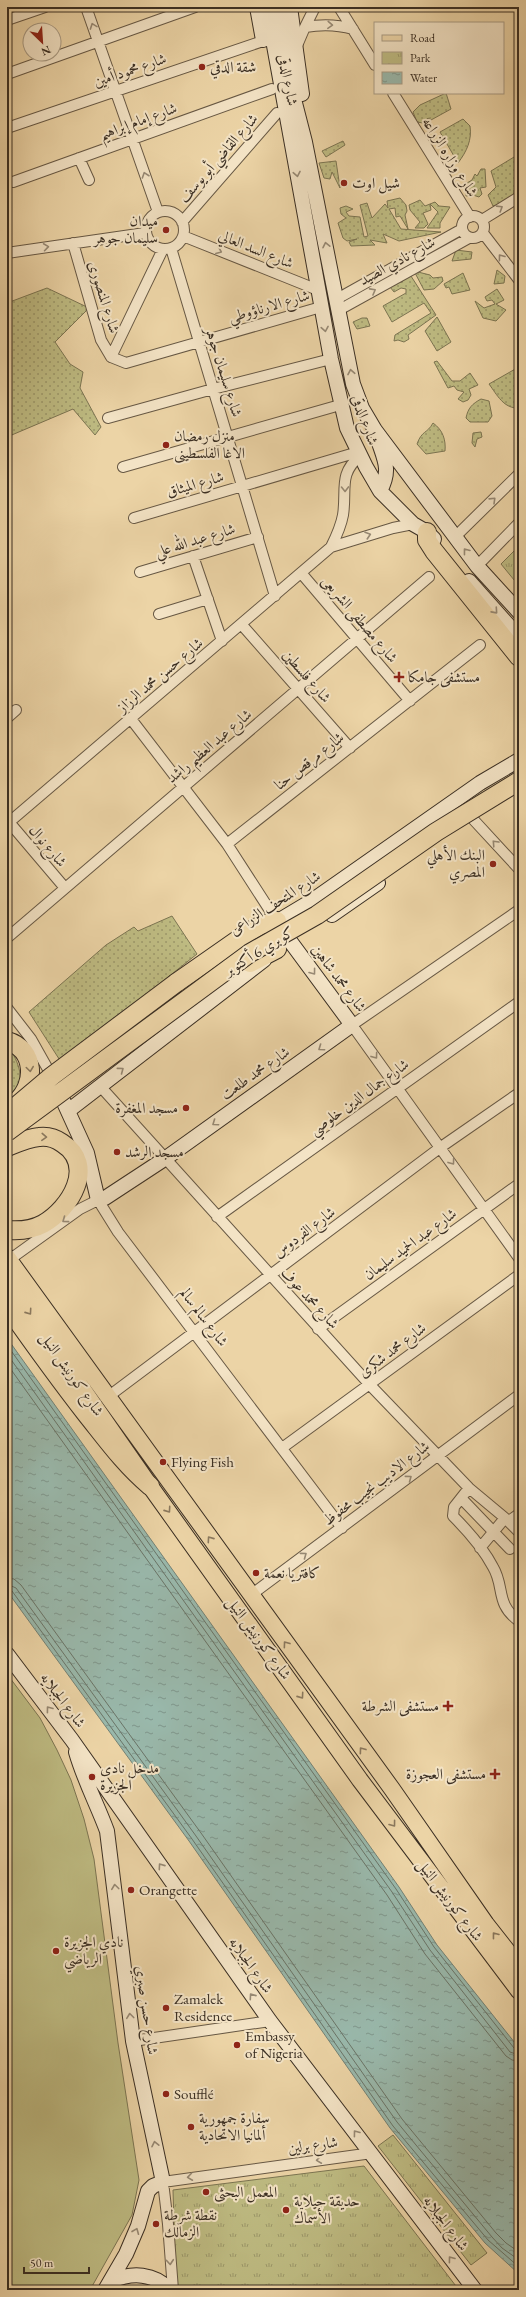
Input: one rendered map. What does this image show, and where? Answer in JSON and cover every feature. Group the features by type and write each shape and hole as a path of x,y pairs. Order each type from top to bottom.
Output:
{"highway":[{"path":"420,528 454,578 519,657"},
{"name":"كوبري 6 أكتوبر","path":"7,1119 252,941 312,908 462,803 519,768"},
{"name":"كوبري 6 أكتوبر","path":"7,1132 250,953 317,915 436,832 519,781"},
{"path":"7,1114 52,1076 176,983 249,932 261,925 277,921"},
{"path":"7,1138 30,1125 258,957 284,945"},
{"path":"7,1041 20,1048 27,1058 31,1069 30,1080 26,1091 7,1109"},
{"path":"7,1147 40,1136 58,1140 66,1145 74,1155 79,1168 77,1186 72,1195 54,1216 43,1224 30,1229 7,1230"},
{"path":"7,1306 49,1366 117,1454 132,1471 150,1486"}],"main road":[{"name":"شارع كورنيش النيل","path":"8,1258 109,1396 250,1595 392,1789 486,1924 519,1966"},
{"name":"شارع كورنيش النيل","path":"7,1280 150,1486 360,1780 519,1991"},
{"path":"360,1780 371,1779 380,1774"},
{"path":"380,1807 384,1797 392,1789"}],"street":[{"path":"7,20 45,7"},
{"path":"86,7 158,212"},
{"path":"7,74 195,7"},
{"name":"شارع الدقى","path":"257,7 272,39 305,142 353,384 362,408 375,430 477,566 519,612"},
{"path":"268,7 272,39"},
{"path":"272,39 278,7"},
{"name":"شارع الدقى","path":"290,7 301,85 305,142"},
{"path":"295,50 315,7"},
{"path":"339,7 374,63"},
{"path":"305,27 326,24 353,29"},
{"name":"شارع الدقى","path":"272,39 272,89 283,136 294,156"},
{"name":"شارع الدقى","path":"272,39 331,359 340,405 347,428 359,454 380,491 420,528 519,637"},
{"name":"شارع محمود أمين","path":"7,128 272,39"},
{"name":"شارع إمام إبراهيم","path":"13,182 272,89"},
{"name":"شارع وزاره الزراعه","path":"393,94 470,217"},
{"name":"شارع القاضي أبو يوسف","path":"182,222 277,113"},
{"path":"79,158 89,180"},
{"path":"482,220 519,197"},
{"path":"158,212 172,212 182,222 183,236 176,245 167,248 151,244 146,233 148,220 158,212"},
{"path":"470,217 477,217 482,220 484,226 483,233 478,237 469,238 462,229 464,220 470,217"},
{"name":"شارع نادي الصيد","path":"338,304 403,268 462,229"},
{"path":"7,253 146,233"},
{"path":"483,233 519,280"},
{"name":"شارع السد العالي","path":"183,236 318,290"},
{"name":"شارع نادي الصيد","path":"403,268 469,238"},
{"name":"شارع المنصورى","path":"73,243 101,340 111,357"},
{"path":"111,357 167,248"},
{"name":"شارع سليمان جوهر","path":"167,248 199,342 275,596"},
{"name":"شارع الارناؤوطي","path":"111,357 126,363 321,307"},
{"path":"108,418 331,359"},
{"path":"123,467 340,405"},
{"path":"375,430 388,469 386,480 380,491"},
{"name":"شارع الميثاق","path":"134,518 242,486 359,454"},
{"name":"شارع حسن محمد الرزاز","path":"8,823 302,574 331,547 343,517 346,474 350,464 359,454"},
{"path":"455,537 519,474"},
{"path":"477,566 519,523"},
{"name":"شارع حسن محمد الرزاز","path":"331,547 393,528 420,528"},
{"name":"شارع عبد الله علي","path":"140,572 258,537"},
{"path":"193,556 222,641"},
{"name":"شارع مصطفى الشريعى","path":"302,574 410,702"},
{"name":"شارع عبد العظيم راشد","path":"7,938 429,577"},
{"path":"159,614 208,599"},
{"name":"شارع فلسطين","path":"242,625 350,748"},
{"name":"شارع مرقص حنا","path":"227,844 410,702 480,645"},
{"path":"7,718 16,710"},
{"name":"شارع محمد شاهين","path":"131,719 227,844 277,921 284,945 352,1025 485,1208 519,1258"},
{"name":"شارع المتحف الزراعى","path":"54,1080 277,921 313,900 480,783 519,760"},
{"path":"68,1111 284,945 356,899 471,817 519,785"},
{"path":"471,817 519,869"},
{"name":"شارع نوال","path":"8,823 65,888"},
{"name":"شارع محمد طلعت","path":"8,1258 80,1209 98,1200 113,1195 352,1025 519,910"},
{"name":"شارع جمال الدين خلوصي","path":"217,1217 519,1002"},
{"path":"8,1012 42,1056 54,1080"},
{"name":"شارع سالم سالم","path":"54,1080 87,1153 98,1200 118,1232 342,1528"},
{"name":"شارع محمد عوف","path":"100,1086 166,1158 270,1277 370,1385 469,1488 519,1532"},
{"name":"شارع الفردوس","path":"109,1396 270,1277 441,1147 519,1093"},
{"name":"شارع عبد الحميد سليمان","path":"318,1329 519,1184"},
{"name":"شارع محمد شكرى","path":"282,1448 519,1275"},
{"name":"شارع الاديب نجيب محفوظ","path":"250,1595 519,1395"},
{"path":"469,1488 452,1510 453,1516 480,1548 496,1573 500,1593 505,1606 510,1614 519,1621"},
{"path":"461,1498 510,1549"},
{"path":"480,1548 493,1532 507,1520 519,1514"},
{"name":"شارع الجبلايه","path":"7,1654 72,1740 270,2021 475,2290"},
{"name":"شارع حسن صبري","path":"72,1740 83,1777 97,1801 107,1831 132,2041 163,2182 168,2224 171,2290"},
{"path":"132,2041 270,2021"},
{"name":"شارع برلين","path":"163,2182 372,2153"},
{"path":"109,2286 138,2226 148,2191 154,2186 163,2182"},
{"path":"109,2286 130,2275 140,2275 158,2280 171,2290"}],"green space":[{"path":"446,94 451,109 431,120 428,118 423,123 417,122 413,112 420,105"},
{"path":"463,119 470,126 470,136 466,150 458,163 440,132"},
{"path":"343,141 345,145 326,157 322,151"},
{"path":"519,154 519,189 514,190 514,197 501,204 493,206 488,195 496,187 491,171"},
{"path":"336,161 340,188 332,172 330,179 324,178 319,163"},
{"path":"481,169 485,169 486,187 480,188 482,194 479,197 473,195 466,196 467,183 472,180 475,174 477,176"},
{"path":"400,198 406,205 407,211 405,215 408,229 400,216 396,217 395,208 389,209 401,229 441,232 399,241 383,234 387,243 370,240 375,245 351,246 349,242 357,239 347,241 343,238 338,223 346,218 341,214 340,208 346,206 353,209 346,212 349,216 360,217 364,237 368,236 360,205 367,203 372,218 385,204 388,208 387,201"},
{"path":"420,200 425,206 430,204 431,210 423,213 428,224 424,228 415,228 420,222 410,210 409,205"},
{"path":"435,202 439,206 450,207 440,223 440,228 427,228 438,212 430,204"},
{"path":"456,250 472,252 471,259 452,261"},
{"path":"497,270 505,276 504,283 494,284"},
{"path":"414,271 430,275 433,278 442,277 443,281 434,289 424,290"},
{"path":"409,273 436,315 408,335 409,339 404,342 398,340 394,341 395,335 431,313 424,303 392,322 383,306 406,293 406,289 401,288 394,292 390,287 397,282 402,282"},
{"path":"463,273 470,290 452,294 449,287 446,288 444,284"},
{"path":"47,288 89,308 55,342 70,364 83,372 80,388 101,427 95,435 73,409 7,437 7,303"},
{"path":"497,289 504,300 496,304 506,310 496,321 483,318 475,301 484,308 495,304 492,300 487,301 485,297"},
{"path":"437,317 451,342 437,351 425,331"},
{"path":"362,318 367,318 370,326 357,329 353,322"},
{"path":"437,361 452,381 460,381 470,373 478,385 469,389 471,395 468,400 463,402 458,399 464,392 457,390 454,386 448,388 434,362"},
{"path":"519,364 519,408 514,408 505,404 489,384 517,368"},
{"path":"481,399 489,401 492,416 488,422 470,422 466,418 469,409"},
{"path":"433,423 443,436 445,451 426,454 417,444 421,436"},
{"path":"481,432 482,437 477,439 475,447 472,443 473,433"},
{"path":"519,546 519,586 501,564"},
{"path":"172,916 197,954 61,1062 29,1012 106,945 134,927 138,931"},
{"path":"7,1051 12,1052 20,1071 20,1077 17,1088 7,1099"},
{"name":"نادي الجزيرة الرياضي","path":"7,1674 40,1718 57,1750 71,1780 84,1819 94,1859 118,2043 139,2180 132,2215 90,2290 7,2290"},
{"path":"393,2135 487,2253 471,2265 378,2146"},
{"name":"حديقة جيلاية الأسماك","path":"364,2166 459,2290 176,2290 173,2190"}],"water":[{"path":"7,1338 399,1887 437,1945 519,2048 519,2274 485,2243 390,2128 189,1841 7,1591"}],"place":[{"name":"شقة الدقي","path":"202,67"},
{"name":"شيل اوت","path":"344,183"},
{"name":"ميدان سليمان جوهر","path":"166,230"},
{"name":"منزل رمضان الاغا الفلسطينى","path":"166,445"},
{"name":"مستشفى جامكا","path":"399,677"},
{"name":"البنك الأهلي المصري","path":"493,864"},
{"name":"مسجد المغفرة","path":"186,1108"},
{"name":"مسجد الرشد","path":"117,1152"},
{"name":"Flying Fish","path":"163,1462"},
{"name":"كافتريا نعمة","path":"256,1573"},
{"name":"مستشفى الشرطة","path":"448,1706"},
{"name":"مستشفى العجوزة","path":"495,1774"},
{"name":"مدخل نادى الجزيرة","path":"92,1777"},
{"name":"Orangette","path":"131,1890"},
{"name":"نادي الجزيرة الرياضي","path":"56,1951"},
{"name":"Zamalek Residence","path":"166,2008"},
{"name":"Embassy of Nigeria","path":"237,2045"},
{"name":"Soufflé","path":"166,2094"},
{"name":"سفارة جمهورية ألمانيا الاتحادية","path":"191,2127"},
{"name":"المعمل البحثى","path":"206,2192"},
{"name":"حديقة جيلاية الأسماك","path":"286,2210"},
{"name":"نقطة شرطة الزمالك","path":"156,2224"}]}
